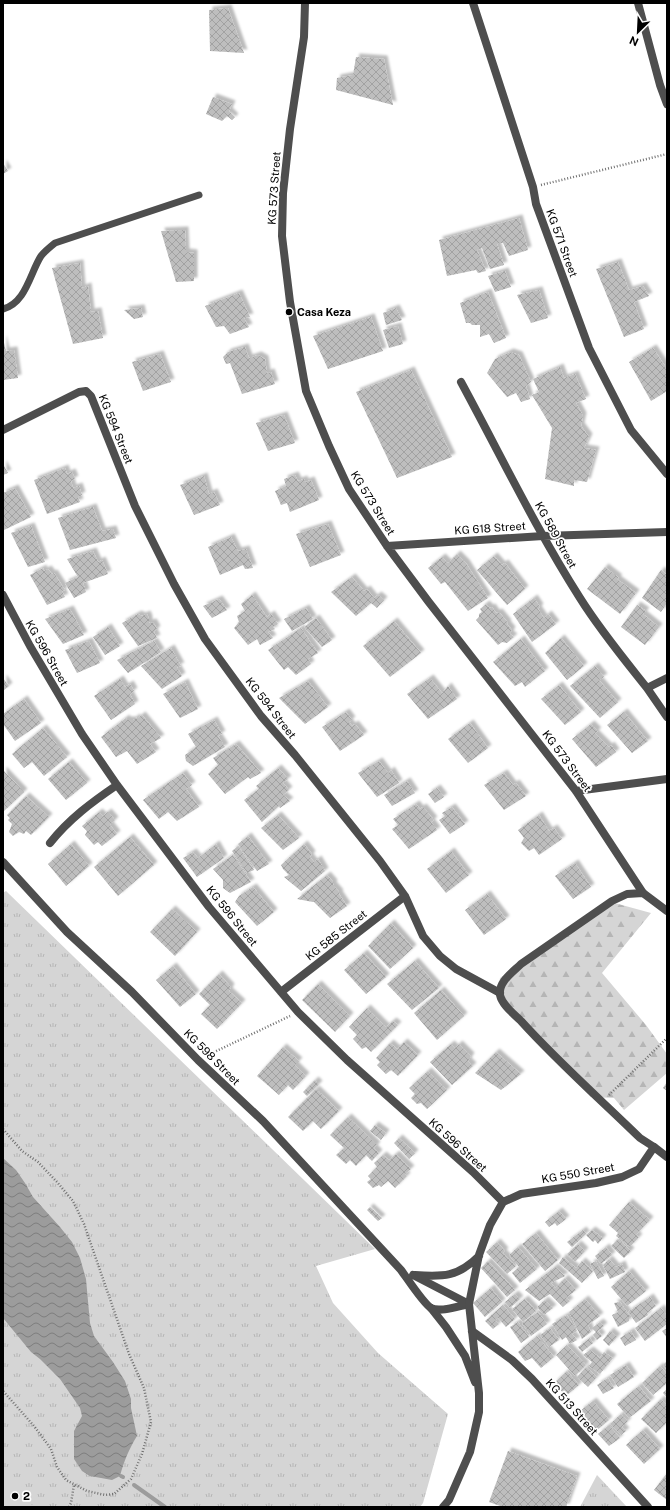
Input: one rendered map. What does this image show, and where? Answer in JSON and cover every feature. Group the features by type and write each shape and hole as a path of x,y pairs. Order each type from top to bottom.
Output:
{"street":[{"name":"KG 573 Street","path":"305,3 304,37 290,129 283,193 282,236 290,302 306,391 349,489 387,546 576,791 643,893"},
{"name":"KG 571 Street","path":"473,3 533,187 536,204 589,348 631,430 667,474"},
{"path":"638,3 667,104"},
{"name":"KG 589 Street","path":"461,382 543,536 580,599 608,640 647,688 667,717"},
{"name":"KG 594 Street","path":"3,430 79,392 86,391 91,396 135,506 174,584 205,640 261,716 295,755 380,861 405,896 422,936 440,956 456,969 500,993"},
{"name":"KG 618 Street","path":"387,546 543,536 667,532"},
{"name":"KG 596 Street","path":"3,595 30,646 82,734 117,785 209,907 298,1012 347,1060 473,1172 504,1202"},
{"path":"647,688 667,678"},
{"path":"576,791 667,779"},
{"path":"50,843 61,829 93,801 117,785"},
{"name":"KG 598 Street","path":"3,862 67,932 132,992 198,1060 263,1122 401,1270 416,1291 446,1326 465,1356 479,1393"},
{"path":"667,911 643,893 627,894 612,901 522,964 508,976 502,984 500,993 502,1000 541,1043 640,1138 667,1157"},
{"name":"KG 585 Street","path":"281,992 405,896"},
{"name":"KG 550 Street","path":"504,1202 521,1194 596,1183 622,1177 639,1169 654,1147"},
{"path":"443,1507 450,1500 470,1452 478,1412 479,1393 469,1304 479,1255 490,1225 504,1202"},
{"path":"415,1276 440,1276 454,1273 470,1265 479,1255"},
{"name":"KG 598 Street","path":"401,1270 469,1304"},
{"path":"431,1308 454,1308 469,1304"},
{"name":"KG 513 Street","path":"472,1331 512,1360 532,1379 648,1507"}],"lane":[{"path":"3,309 7,308 17,300 24,291 41,257 47,249 55,243 199,195"}],"path":[{"path":"533,187 667,154"},
{"path":"198,1060 298,1012"},
{"path":"602,1101 667,1038"},
{"path":"3,1129 22,1151 38,1162 73,1201 84,1224 129,1354 144,1388 151,1422 142,1454 131,1479 114,1494 105,1495 87,1491 66,1480 57,1467 51,1449 34,1426 3,1391"},
{"path":"69,1507 74,1485"}],"green space":[{"path":"6,891 375,1249 316,1266 333,1303 378,1353 448,1414 423,1503 420,1507 3,1507 3,893"},
{"path":"611,902 651,913 602,973 646,1025 667,1054 667,1073 624,1110 614,1098 591,1097 497,1000 500,978"},
{"name":"2","path":"3,1472 13,1477 17,1481 33,1507 3,1507"},
{"path":"597,1475 627,1507 580,1507"}],"water":[{"path":"3,1158 16,1170 33,1197 72,1242 80,1258 86,1279 90,1323 94,1336 125,1381 131,1399 131,1408 137,1436 127,1455 120,1476 112,1480 90,1476 82,1471 74,1459 74,1431 82,1416 80,1408 60,1379 31,1352 3,1318"}],"building":[{"path":"228,8 244,53 210,51 209,10"},
{"path":"356,57 384,59 393,105 336,90 337,78 353,75"},
{"path":"213,97 232,104 229,111 235,117 232,120 227,116 222,121 206,114"},
{"path":"3,163 8,171 3,174"},
{"path":"519,218 528,250 509,256 503,243 497,244 504,265 490,269 482,248 477,250 486,271 478,273 476,270 447,276 439,240"},
{"path":"185,230 186,252 194,253 194,281 176,282 161,231"},
{"path":"618,262 629,290 643,286 649,296 634,302 644,329 624,337 596,269"},
{"path":"80,263 82,288 88,286 91,312 98,311 103,338 73,344 52,268"},
{"path":"505,271 511,287 495,292 488,276"},
{"path":"539,290 548,318 531,323 517,295"},
{"path":"488,292 506,338 494,343 489,334 480,337 480,325 466,323 460,303"},
{"path":"239,293 250,317 244,318 249,327 230,334 224,326 216,327 205,306"},
{"path":"141,308 143,317 134,319 124,310"},
{"path":"396,308 402,320 386,325 383,313"},
{"path":"371,317 383,351 328,369 313,336"},
{"path":"398,326 403,344 389,348 383,330"},
{"path":"3,338 6,351 14,350 18,378 3,380"},
{"path":"245,347 249,358 258,355 265,359 267,373 271,372 275,384 242,394 230,363 226,364 223,357 228,352"},
{"path":"653,348 667,369 667,391 651,401 629,362"},
{"path":"510,352 519,355 531,382 526,386 530,399 521,402 516,393 507,397 487,373 495,359"},
{"path":"160,354 171,382 143,391 132,362"},
{"path":"560,367 564,378 575,374 586,399 576,403 583,416 581,426 589,437 584,448 596,450 587,482 574,480 574,486 545,479 552,428 532,395 539,392 533,379"},
{"path":"411,370 452,457 397,478 356,392"},
{"path":"284,415 295,443 268,451 256,423"},
{"path":"3,464 8,473 3,475"},
{"path":"65,468 67,474 72,472 75,479 71,481 73,488 79,486 82,495 78,497 80,502 47,514 34,480"},
{"path":"295,475 298,481 304,479 305,482 311,480 319,500 290,512 287,503 281,505 275,491 286,486 284,479"},
{"path":"204,476 209,494 214,492 220,505 194,515 180,485"},
{"path":"15,488 31,517 4,530 3,493"},
{"path":"93,507 102,531 113,529 116,538 70,550 58,518"},
{"path":"328,524 341,555 310,567 296,534"},
{"path":"31,526 45,562 28,567 11,533"},
{"path":"231,537 238,551 246,549 253,568 245,569 243,565 220,575 208,547"},
{"path":"93,551 98,562 102,560 108,574 83,583 86,592 74,598 65,583 78,577 67,559"},
{"path":"457,554 466,563 488,598 468,611 445,582 441,584 428,568 442,557 448,563"},
{"path":"494,556 502,565 505,563 525,589 507,605 477,570"},
{"path":"605,567 619,578 617,579 636,593 620,614 587,589"},
{"path":"43,568 44,571 48,569 52,574 54,573 65,590 62,591 65,597 47,605 30,575"},
{"path":"661,570 667,575 667,603 661,612 642,598"},
{"path":"352,577 364,591 367,589 374,598 378,595 384,600 377,608 371,603 356,616 331,592"},
{"path":"252,595 267,617 271,614 278,624 273,627 275,629 268,632 273,638 260,645 257,639 248,645 234,628 239,622 237,616 245,611 241,604"},
{"path":"534,598 540,607 538,609 544,618 548,614 556,624 532,642 513,614"},
{"path":"219,599 227,610 212,618 203,606"},
{"path":"486,604 490,608 492,607 496,613 499,612 512,630 510,634 514,637 507,643 502,642 498,645 476,620 482,612 480,609"},
{"path":"637,605 646,611 643,614 659,627 645,645 621,627"},
{"path":"306,608 313,619 292,631 284,619"},
{"path":"70,609 84,635 63,644 45,619"},
{"path":"138,614 142,616 147,614 149,623 153,622 157,629 154,632 157,638 138,646 122,623"},
{"path":"316,618 332,640 322,647 304,627"},
{"path":"394,621 421,653 390,677 363,646"},
{"path":"108,627 120,646 105,655 93,637"},
{"path":"301,628 318,653 308,659 311,664 296,675 288,667 284,670 268,650"},
{"path":"561,638 584,666 567,680 545,653"},
{"path":"521,639 545,671 525,687 522,682 515,686 493,662"},
{"path":"89,641 100,663 77,673 65,650"},
{"path":"154,641 161,652 128,673 117,660"},
{"path":"171,648 181,666 177,667 182,676 162,689 141,666"},
{"path":"595,666 604,677 599,680 618,702 600,718 570,686"},
{"path":"3,678 9,686 3,691"},
{"path":"430,678 442,693 448,686 457,699 428,719 407,694"},
{"path":"120,679 125,687 130,684 134,691 130,694 135,704 111,720 94,696"},
{"path":"308,681 328,707 305,724 279,698"},
{"path":"185,682 198,709 180,718 163,694"},
{"path":"559,685 581,712 565,725 541,699"},
{"path":"24,699 41,723 15,741 3,724 3,714"},
{"path":"346,712 352,720 349,722 352,726 355,724 364,735 340,751 322,727"},
{"path":"624,712 648,741 632,753 607,725"},
{"path":"142,715 161,738 150,744 156,752 137,764 127,751 116,757 101,737 126,718 127,720 133,720"},
{"path":"214,720 222,734 218,736 225,747 193,766 186,761 185,755 196,747 188,734"},
{"path":"470,723 488,748 468,763 448,739"},
{"path":"591,724 598,731 595,733 609,747 611,745 616,752 596,767 572,739"},
{"path":"43,728 67,757 44,776 32,762 24,768 12,754"},
{"path":"236,744 261,773 250,779 248,777 225,794 208,774 218,765 213,758"},
{"path":"379,761 388,773 391,770 399,783 377,797 358,773"},
{"path":"69,762 87,783 66,800 48,779"},
{"path":"278,768 288,779 283,783 289,790 283,795 290,801 280,808 279,806 262,822 244,800 259,789 256,786"},
{"path":"3,770 24,792 3,812"},
{"path":"183,773 192,785 186,789 199,807 177,821 168,812 159,819 143,800"},
{"path":"504,773 513,785 516,783 526,796 504,810 484,785"},
{"path":"407,781 415,793 392,806 384,795"},
{"path":"437,788 444,797 435,803 428,794"},
{"path":"26,796 49,817 31,835 26,831 24,834 19,832 13,836 9,832 12,824 8,820 10,818 7,815"},
{"path":"416,804 420,809 423,807 434,820 431,822 437,830 409,849 392,829 398,825 393,819"},
{"path":"452,807 465,824 450,834 439,820 445,816 442,813"},
{"path":"99,812 103,816 108,812 115,820 110,825 117,834 102,846 98,842 94,845 85,835 87,831 82,826"},
{"path":"278,815 299,838 283,850 261,828"},
{"path":"539,815 549,831 554,828 562,839 539,855 534,848 529,851 521,843 524,838 518,830"},
{"path":"248,836 269,864 257,871 238,844"},
{"path":"130,837 154,865 118,896 94,867"},
{"path":"71,844 89,866 66,886 48,864"},
{"path":"216,844 224,858 197,877 183,858 193,852 198,858"},
{"path":"304,844 312,854 310,857 314,862 318,859 325,871 301,891 284,877 289,875 281,865"},
{"path":"238,846 254,870 247,873 232,851"},
{"path":"451,851 469,875 446,893 427,869"},
{"path":"233,855 251,882 230,893 223,888 223,880 213,869"},
{"path":"575,863 591,887 573,899 555,876"},
{"path":"327,875 334,883 333,885 340,893 339,894 347,906 330,918 314,902 297,899"},
{"path":"253,887 274,912 257,926 235,902 239,896"},
{"path":"487,894 506,919 484,935 465,910"},
{"path":"172,909 197,932 175,956 150,932"},
{"path":"391,923 413,948 390,969 368,946"},
{"path":"364,953 386,977 366,994 344,970"},
{"path":"415,961 439,988 412,1010 387,984"},
{"path":"173,966 196,994 180,1007 156,980"},
{"path":"219,974 231,987 229,991 242,1003 217,1029 201,1014 210,1005 199,994"},
{"path":"318,984 350,1016 335,1032 302,1000"},
{"path":"441,990 464,1016 437,1040 414,1013"},
{"path":"367,1008 386,1027 393,1021 398,1025 371,1052 366,1047 362,1049 353,1039 357,1035 349,1027"},
{"path":"404,1042 418,1055 398,1076 391,1070 386,1074 377,1065 380,1062 376,1058 390,1043 397,1049"},
{"path":"451,1044 455,1048 459,1044 471,1056 468,1061 473,1066 452,1085 430,1062"},
{"path":"283,1047 299,1061 295,1065 306,1076 293,1090 288,1085 279,1095 257,1076"},
{"path":"496,1052 521,1074 501,1090 475,1073"},
{"path":"428,1071 447,1090 427,1109 421,1103 417,1104 411,1098 415,1094 409,1088"},
{"path":"315,1080 319,1084 307,1096 303,1092"},
{"path":"667,1082 667,1091 663,1088"},
{"path":"316,1089 339,1111 321,1129 313,1121 303,1131 288,1117"},
{"path":"348,1117 377,1145 374,1148 379,1153 372,1161 366,1155 356,1166 350,1160 346,1164 336,1155 344,1148 330,1135"},
{"path":"375,1125 386,1133 381,1140 370,1131"},
{"path":"399,1138 415,1153 409,1159 394,1143"},
{"path":"396,1154 411,1169 405,1174 407,1176 395,1188 388,1181 381,1187 379,1185 373,1188 367,1182 371,1179 368,1176 377,1167 374,1163 383,1155 389,1160"},
{"path":"629,1202 650,1220 636,1235 639,1237 630,1247 616,1236 618,1233 609,1225"},
{"path":"370,1207 382,1218 378,1221 367,1210"},
{"path":"559,1211 566,1219 557,1226 555,1223 549,1227 545,1222"},
{"path":"583,1230 586,1234 572,1247 567,1242"},
{"path":"592,1230 603,1238 598,1244 595,1240 593,1242 586,1235"},
{"path":"536,1233 558,1260 545,1271 522,1244"},
{"path":"618,1239 631,1251 624,1258 611,1246"},
{"path":"497,1242 505,1251 503,1253 516,1266 507,1274 486,1252"},
{"path":"578,1244 585,1251 575,1262 567,1254"},
{"path":"518,1247 537,1269 520,1283 512,1273 519,1267 509,1255"},
{"path":"606,1247 612,1255 601,1264 595,1256"},
{"path":"563,1257 576,1268 582,1261 593,1271 582,1283 559,1263"},
{"path":"609,1259 616,1267 622,1264 625,1272 610,1279 603,1265"},
{"path":"488,1261 515,1290 507,1297 481,1268"},
{"path":"596,1261 604,1276 598,1279 590,1264"},
{"path":"555,1267 565,1276 551,1283 555,1288 565,1278 576,1290 566,1298 570,1301 563,1307 550,1294 539,1301 525,1290"},
{"path":"629,1271 646,1291 627,1306 611,1287"},
{"path":"491,1288 502,1302 485,1317 473,1303"},
{"path":"515,1294 520,1299 510,1308 505,1302"},
{"path":"650,1297 656,1306 647,1313 648,1315 636,1323 628,1312"},
{"path":"525,1299 536,1311 523,1322 512,1309"},
{"path":"585,1299 600,1316 588,1325 591,1332 582,1339 569,1312"},
{"path":"545,1300 553,1308 544,1315 537,1307"},
{"path":"620,1302 629,1315 629,1321 618,1327 612,1315 618,1312 614,1303"},
{"path":"503,1305 515,1319 506,1327 498,1318 495,1320 499,1324 493,1329 485,1321"},
{"path":"661,1308 667,1316 667,1324 645,1341 635,1328"},
{"path":"538,1312 547,1324 531,1336 522,1323"},
{"path":"567,1315 577,1331 572,1334 577,1340 570,1344 566,1337 562,1340 552,1324"},
{"path":"518,1322 529,1337 521,1343 510,1327"},
{"path":"600,1322 604,1326 598,1331 602,1336 597,1340 593,1335 596,1332 592,1328"},
{"path":"550,1328 559,1340 549,1347 540,1335"},
{"path":"667,1328 667,1338 662,1331"},
{"path":"610,1331 617,1337 609,1346 603,1340"},
{"path":"631,1331 636,1340 625,1346 620,1338"},
{"path":"537,1336 554,1357 541,1368 532,1358 525,1361 518,1352"},
{"path":"590,1338 593,1343 582,1352 578,1347"},
{"path":"567,1345 586,1365 575,1376 556,1355"},
{"path":"590,1350 600,1358 604,1352 613,1358 600,1374 589,1366 592,1362 583,1355"},
{"path":"667,1361 667,1370 663,1365"},
{"path":"626,1365 634,1377 618,1387 610,1375"},
{"path":"660,1366 667,1374 667,1383 653,1395 642,1383"},
{"path":"586,1367 597,1377 588,1387 577,1377"},
{"path":"567,1371 579,1385 566,1396 554,1383"},
{"path":"608,1378 614,1388 603,1394 597,1385"},
{"path":"639,1386 651,1401 629,1418 617,1404"},
{"path":"667,1389 667,1398 663,1393"},
{"path":"661,1399 667,1405 667,1422 656,1433 641,1419"},
{"path":"593,1401 609,1420 596,1431 580,1411"},
{"path":"621,1414 628,1421 622,1427 626,1431 621,1435 610,1424"},
{"path":"609,1425 620,1438 609,1446 598,1434"},
{"path":"643,1430 660,1449 644,1464 626,1445"},
{"path":"508,1451 577,1476 566,1507 503,1507 489,1502"},
{"path":"667,1473 667,1500 654,1490"}],"waterway":[{"path":"134,1485 165,1507"}],"place":[{"name":"Casa Keza","path":"289,312"},
{"name":"2","path":"15,1496"}]}
